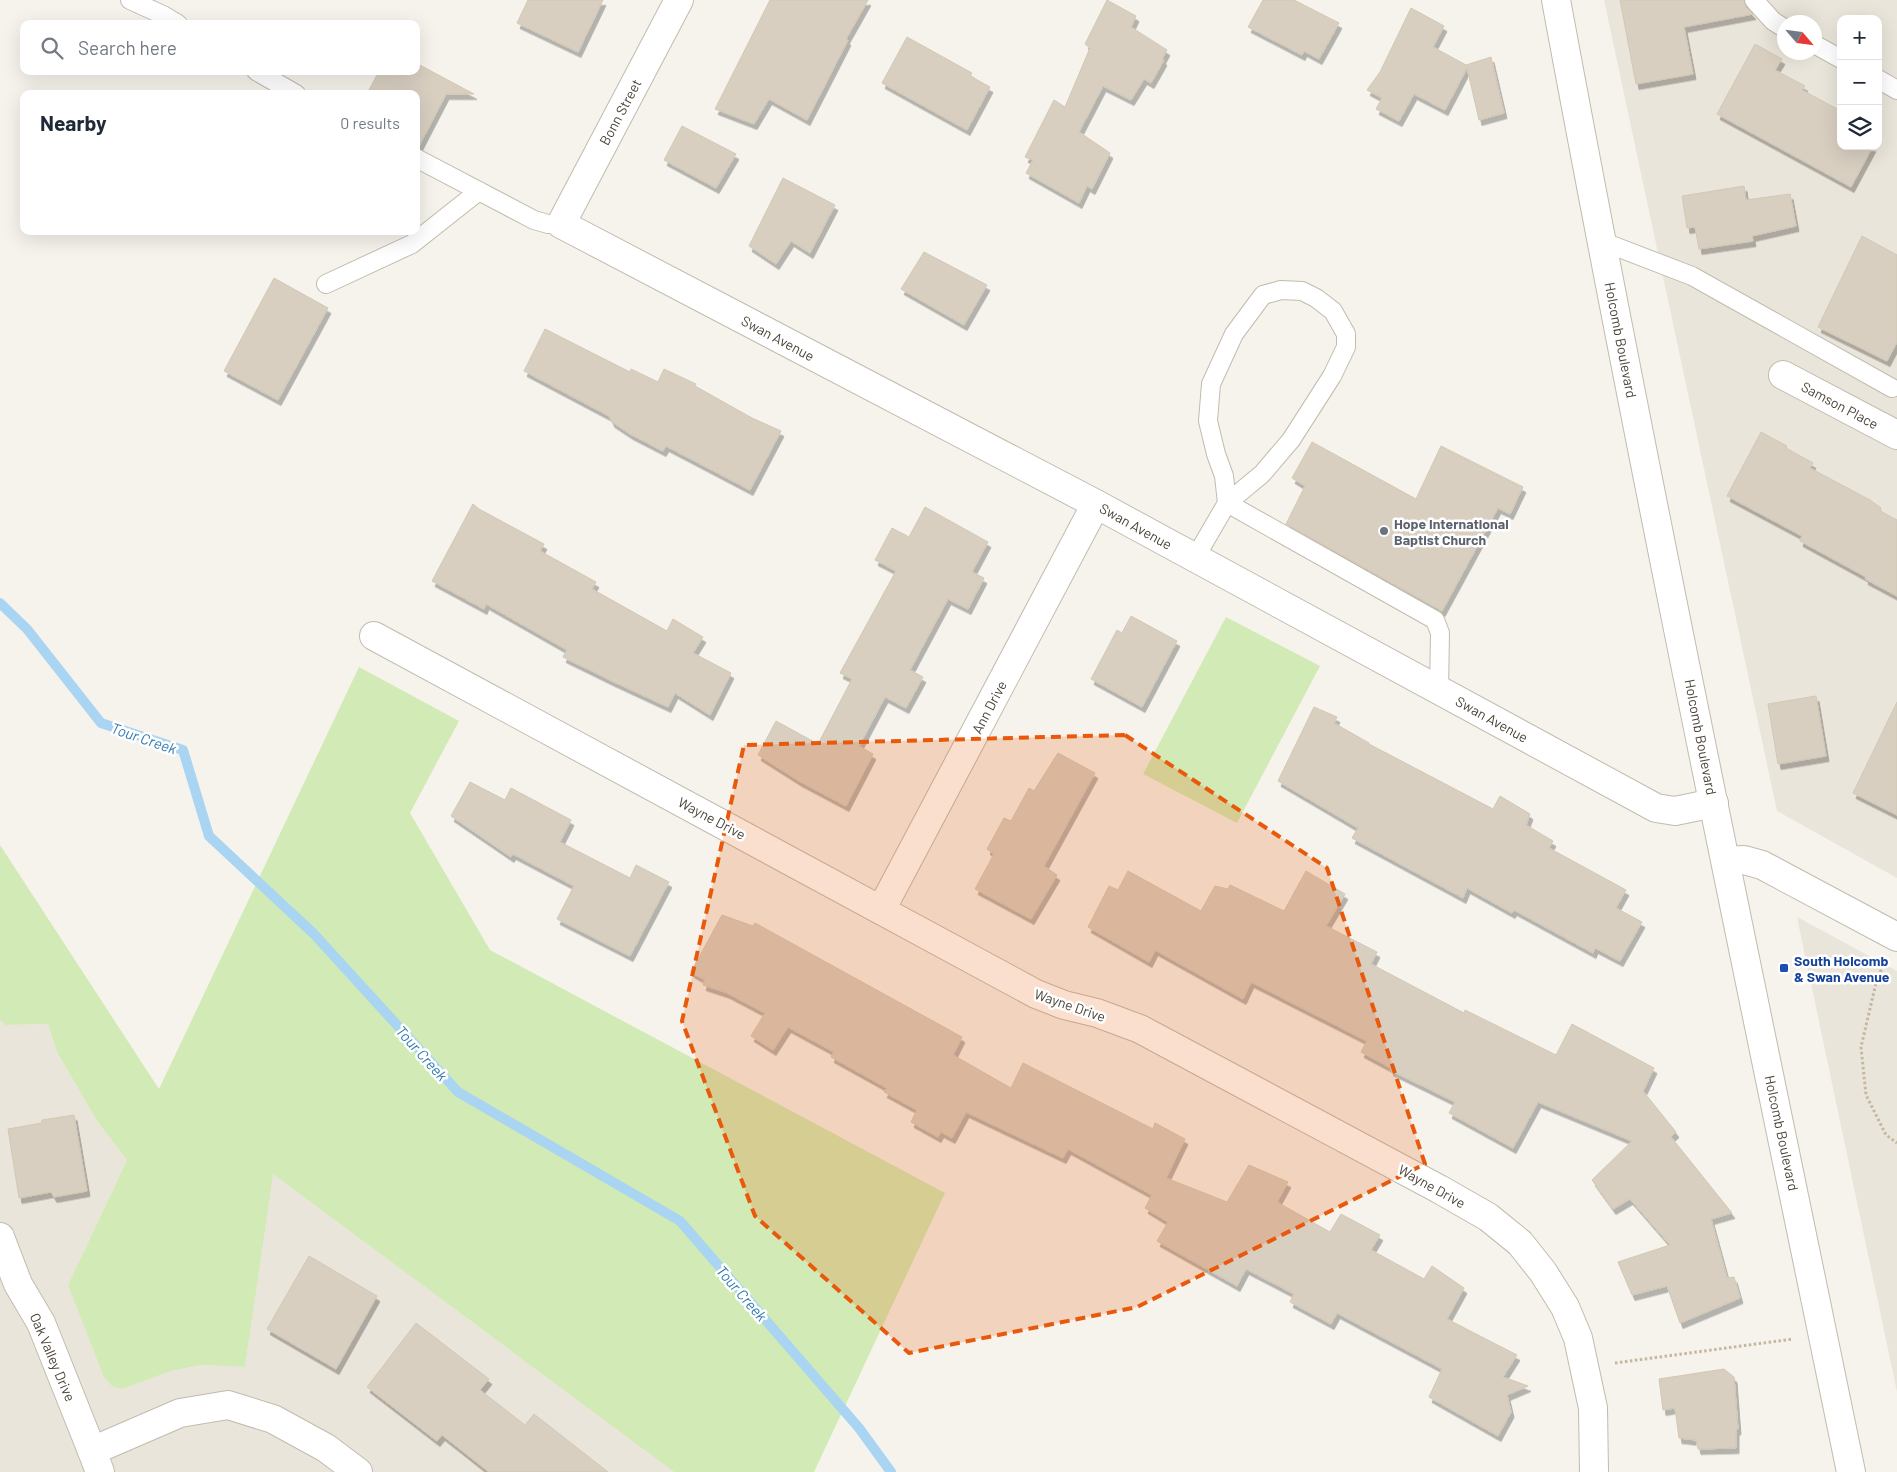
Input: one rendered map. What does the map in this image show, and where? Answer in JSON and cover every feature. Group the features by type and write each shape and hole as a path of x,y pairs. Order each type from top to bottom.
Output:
{"street":[{"name":"Bonn Street","path":"561,224 679,0"},
{"name":"Holcomb Boulevard","path":"1556,0 1601,241 1851,1472"},
{"name":"Swan Avenue","path":"561,224 1096,504 1656,808 1675,811 1714,803"},
{"name":"Samson Place","path":"1783,375 1897,436"},
{"name":"Ann Drive","path":"881,910 1096,504"},
{"name":"Wayne Drive","path":"374,636 1036,994 1140,1029 1488,1217 1520,1243 1543,1272 1565,1307 1578,1338 1593,1408 1594,1472"},
{"path":"1726,860 1744,860 1762,865 1896,937"},
{"name":"Oak Valley Drive","path":"0,1237 18,1284 41,1323 96,1461"},
{"path":"96,1461 180,1413 228,1404 274,1419 326,1448 358,1472"}],"lane":[{"path":"130,0 170,20"},
{"path":"1754,0 1777,24"},
{"path":"1822,48 1837,57"},
{"path":"263,75 289,90"},
{"path":"1882,81 1897,90"},
{"path":"420,160 534,220 548,224 561,224"},
{"path":"326,284 412,244 479,191"},
{"path":"1601,241 1692,276 1892,388"},
{"path":"1195,558 1228,502 1262,474 1291,440 1332,376 1346,347 1346,334 1334,311 1302,291 1280,290 1263,295 1234,334 1211,384 1208,421 1216,454 1224,476 1228,502"},
{"path":"1228,502 1435,620 1440,633 1439,690"}],"path":[{"path":"1896,937 1876,983 1861,1047 1866,1095 1886,1135 1897,1143"},
{"path":"1585,1367 1823,1335"}],"highlighted area":[{"path":"1125,735 1327,868 1425,1164 1137,1307 909,1353 755,1216 682,1021 744,745"}],"shaded area":[{"path":"1604,0 1897,0 1897,878 1777,811"},
{"path":"1797,917 1897,971 1897,1392"},
{"path":"0,1020 6,1025 48,1024 57,1052 97,1121 127,1160 68,1285 123,1389 171,1371 202,1365 245,1367 272,1173 674,1472 0,1472"}],"green space":[{"path":"1226,617 1320,666 1237,823 1143,774"},
{"path":"359,667 459,721 410,813 490,950 945,1193 814,1472 674,1472 273,1174 245,1367 202,1365 171,1371 123,1389 112,1386 104,1377 68,1285 127,1160 97,1121 57,1052 48,1024 6,1025 0,1020 0,845 159,1089"}],"building":[{"path":"528,0 603,0 578,52 517,23"},
{"path":"770,0 868,0 846,39 848,40 807,120 769,99 754,124 715,109"},
{"path":"1107,0 1136,16 1131,27 1167,50 1162,59 1164,60 1151,83 1144,79 1131,100 1103,86 1079,132 1110,153 1092,189 1087,186 1079,203 1026,173 1033,160 1025,157 1054,100 1065,107 1090,48 1085,44"},
{"path":"1263,0 1294,0 1339,23 1319,59 1304,51 1302,55 1248,27"},
{"path":"1620,0 1744,0 1746,7 1753,14 1684,27 1693,74 1636,84"},
{"path":"1411,8 1444,26 1433,47 1466,65 1491,57 1504,113 1479,120 1467,68 1445,110 1414,94 1399,121 1376,109 1382,98 1367,90 1380,72"},
{"path":"907,37 972,73 970,76 990,87 967,130 882,83"},
{"path":"1755,44 1777,56 1777,60 1781,60 1775,70 1805,86 1802,90 1837,109 1837,150 1871,150 1851,187 1717,114"},
{"path":"420,65 474,94 446,94 420,144 420,90 369,90 377,75 420,75"},
{"path":"682,126 736,154 716,188 664,160"},
{"path":"783,178 835,205 810,253 791,241 776,264 749,246"},
{"path":"1744,186 1746,200 1790,194 1796,226 1752,236 1753,241 1699,249 1695,227 1687,228 1682,196"},
{"path":"1862,236 1897,255 1897,342 1887,361 1818,327"},
{"path":"924,252 987,285 964,325 901,289"},
{"path":"274,278 328,308 278,400 224,371"},
{"path":"545,329 630,372 631,369 658,382 664,369 696,384 695,386 752,418 781,431 750,490 666,446 663,451 630,434 612,422 609,416 524,371"},
{"path":"1761,432 1813,463 1810,468 1870,500 1881,508 1880,511 1897,520 1897,596 1800,541 1802,536 1727,496"},
{"name":"Hope International Baptist Church","path":"1312,442 1416,499 1441,446 1523,487 1510,514 1498,508 1442,611 1286,524 1305,486 1292,478"},
{"path":"473,504 544,544 540,551 596,582 592,589 667,631 673,619 703,637 693,653 731,673 710,715 675,693 668,707 612,681 563,657 567,650 486,604 484,609 432,581"},
{"path":"925,507 988,542 972,572 984,578 968,609 948,599 910,670 923,677 906,708 885,697 859,746 873,754 846,806 799,781 758,755 776,721 818,744 852,679 840,673 896,571 875,560 892,528 909,537"},
{"path":"1131,616 1177,641 1142,707 1091,679 1117,630 1122,633"},
{"path":"1816,696 1826,756 1778,764 1768,704"},
{"path":"1897,702 1897,815 1853,793"},
{"path":"1314,707 1337,717 1334,723 1369,744 1493,809 1500,796 1530,814 1526,825 1553,841 1549,848 1626,890 1616,908 1642,922 1620,961 1595,948 1593,953 1514,910 1512,913 1467,888 1463,898 1352,838 1358,828 1278,781"},
{"path":"1058,753 1095,773 1044,866 1057,875 1031,919 975,889 994,854 987,849 1004,818 1011,821 1029,788 1034,791"},
{"path":"470,782 505,800 511,788 571,820 560,842 630,878 636,865 669,882 630,956 557,919 574,886 513,854 511,857 451,816"},
{"path":"1128,871 1201,911 1215,886 1228,889 1230,885 1284,911 1306,871 1345,894 1326,926 1377,952 1371,964 1464,1013 1465,1010 1556,1055 1572,1024 1654,1068 1643,1091 1676,1132 1671,1137 1732,1213 1711,1219 1727,1278 1734,1277 1740,1298 1680,1323 1667,1286 1632,1295 1618,1262 1670,1245 1630,1199 1613,1209 1592,1180 1632,1141 1538,1102 1513,1148 1449,1113 1455,1102 1390,1070 1391,1068 1361,1052 1367,1041 1251,982 1243,999 1155,950 1149,962 1088,927 1109,886 1118,890"},
{"path":"722,915 753,926 755,923 962,1037 953,1055 1011,1088 1023,1063 1153,1129 1155,1123 1185,1139 1166,1178 1227,1202 1249,1165 1288,1182 1277,1202 1330,1232 1341,1214 1380,1235 1371,1250 1424,1279 1432,1266 1464,1288 1447,1319 1517,1355 1503,1377 1528,1386 1507,1395 1511,1412 1498,1436 1429,1397 1442,1369 1337,1313 1331,1324 1290,1302 1294,1294 1246,1269 1237,1286 1157,1241 1168,1222 1145,1208 1152,1195 1068,1149 1063,1158 966,1112 952,1138 941,1132 938,1137 911,1122 917,1110 884,1092 887,1088 831,1057 834,1052 788,1027 773,1050 751,1036 765,1013 727,993 703,985 705,980 691,972"},
{"path":"74,1115 87,1191 54,1197 51,1192 19,1198 8,1129 42,1123 42,1120"},
{"path":"309,1256 377,1296 336,1369 267,1329"},
{"path":"416,1323 489,1379 480,1390 525,1425 534,1414 608,1472 489,1472 442,1435 437,1441 367,1387"},
{"path":"1724,1369 1734,1377 1738,1429 1736,1430 1736,1448 1698,1449 1696,1440 1679,1438 1675,1408 1663,1410 1659,1379"}],"waterway":[{"name":"Tour Creek","path":"0,603 27,629 101,723 183,750 209,836 314,934 458,1092 680,1221 859,1428 891,1472"}],"place":[{"name":"Hope International Baptist Church","path":"1384,531"},
{"name":"South Holcomb & Swan Avenue","path":"1784,968"}]}
